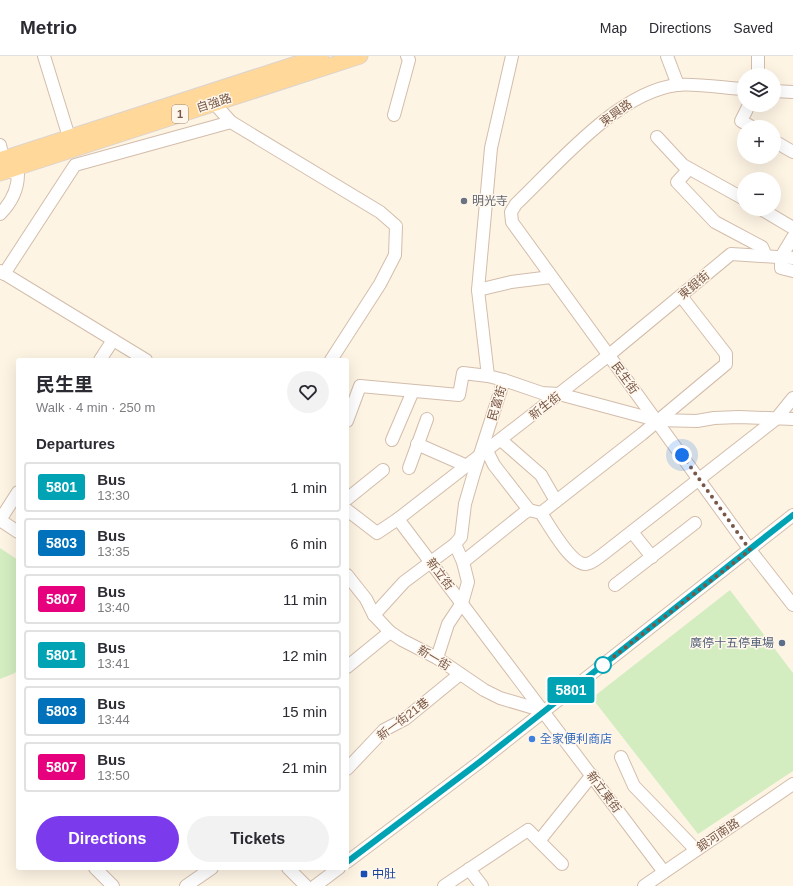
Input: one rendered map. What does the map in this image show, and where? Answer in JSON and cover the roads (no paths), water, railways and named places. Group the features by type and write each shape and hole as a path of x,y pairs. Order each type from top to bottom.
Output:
{"main road":[{"name":"自強路","path":"211,98 321,56"},
{"name":"自強路","path":"2,164 211,98 360,56"}],"street":[{"path":"44,56 72,143"},
{"path":"394,115 409,60 407,56"},
{"path":"488,376 478,290 491,148 512,56"},
{"path":"667,56 678,85"},
{"path":"758,56 758,68"},
{"name":"東興路","path":"516,204 603,120 636,98 678,85 737,89"},
{"path":"781,91 793,92"},
{"path":"211,98 230,122 380,212 396,226 395,255 380,284 332,358"},
{"path":"143,358 2,273 75,165 230,122"},
{"path":"656,137 683,165 737,195"},
{"path":"781,144 793,152"},
{"path":"0,214 6,207 18,186 18,174 2,164"},
{"path":"689,169 677,182 715,222 762,247 766,256"},
{"name":"民生街","path":"516,204 512,212 512,222 750,550 793,604"},
{"path":"772,216 793,228"},
{"path":"793,237 787,258 781,268 793,271"},
{"name":"東銀街","path":"609,355 731,254 787,258"},
{"path":"478,290 510,282 551,277"},
{"path":"541,513 642,434 656,420 726,364 726,354 681,296"},
{"path":"101,358 113,340"},
{"name":"新生街","path":"484,450 501,440 609,355"},
{"path":"349,416 360,386 459,395 463,373 488,376 504,380"},
{"name":"民富街","path":"455,544 461,538 465,504 484,450 504,380 542,393 559,394 656,420 697,421 714,418 739,417 793,419"},
{"path":"392,440 413,391"},
{"path":"349,512 377,533 398,519 467,466 484,450 529,510 541,513 561,545 579,564 587,564 602,555 632,532 776,419 793,398"},
{"path":"409,468 427,419"},
{"path":"501,440 541,475 556,501"},
{"path":"417,444 467,466"},
{"path":"349,497 383,470"},
{"path":"16,495 0,520 16,531"},
{"path":"463,562 529,510"},
{"path":"349,860 544,711 793,516"},
{"name":"新立街","path":"398,519 544,711"},
{"path":"615,585 695,523"},
{"path":"632,532 652,557"},
{"path":"374,615 404,582 455,544 463,562 468,582 462,603 448,624 437,658"},
{"name":"新一街","path":"349,578 366,599 374,615 390,632 437,658 479,687 500,698 544,711"},
{"path":"349,662 390,632"},
{"name":"新一街21巷","path":"349,767 384,730 405,719 460,674"},
{"name":"新立東街","path":"544,711 664,872"},
{"path":"621,757 634,786 696,850"},
{"path":"539,841 592,775"},
{"name":"銀河南路","path":"644,886 793,784"},
{"path":"444,886 528,830 562,864"},
{"path":"468,869 482,886"},
{"path":"97,870 113,886"},
{"path":"186,886 209,870"},
{"path":"290,870 306,886"},
{"path":"315,886 336,870"}],"place":[{"name":"明光寺","path":"464,201"},
{"name":"廣停十五停車場","path":"782,643"},
{"name":"全家便利商店","path":"532,739"},
{"name":"中肚","path":"364,874"}]}
